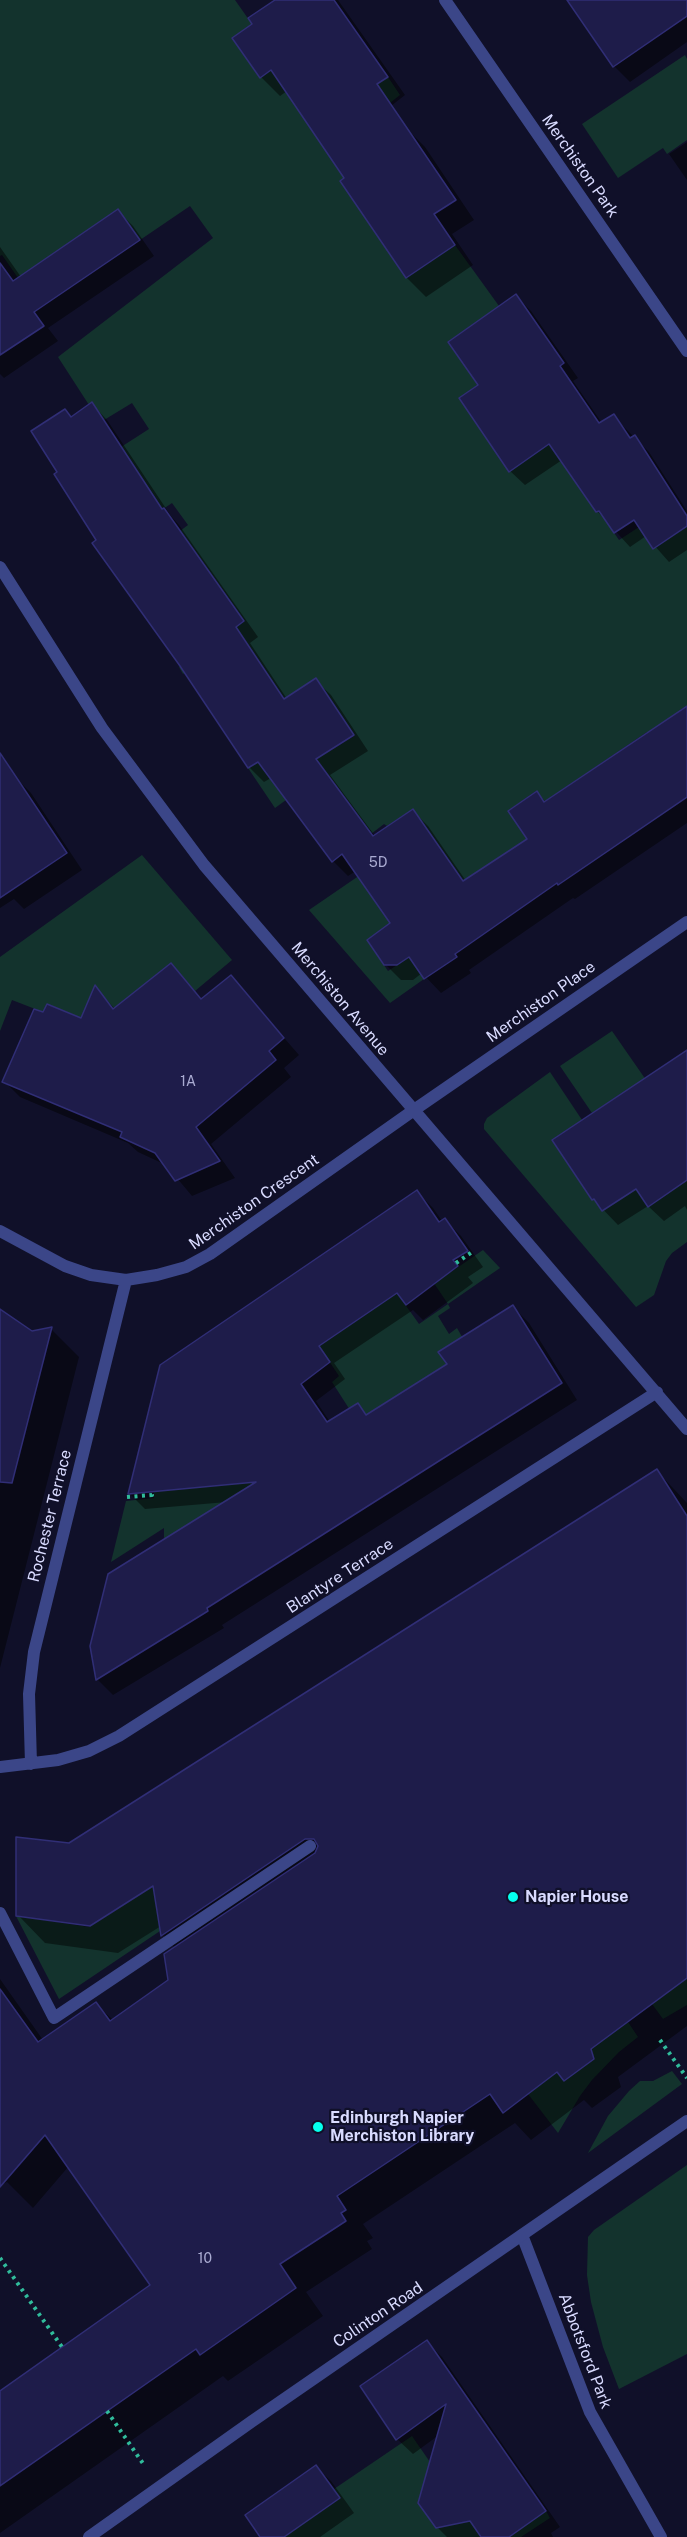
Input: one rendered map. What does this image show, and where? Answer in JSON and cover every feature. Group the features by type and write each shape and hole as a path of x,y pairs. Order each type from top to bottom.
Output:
{"street":[{"name":"Merchiston Park","path":"445,0 687,351"},
{"name":"Merchiston Avenue","path":"0,567 102,728 153,800 204,865 687,1429"},
{"name":"Merchiston Place","path":"414,1110 687,922"},
{"name":"Merchiston Crescent","path":"0,1231 65,1266 91,1275 126,1280 171,1272 198,1261 414,1110"},
{"name":"Rochester Terrace","path":"31,1764 29,1694 34,1652 126,1280"},
{"name":"Blantyre Terrace","path":"0,1767 58,1760 89,1751 119,1736 657,1392"},
{"path":"0,1913 54,2018 310,1846"},
{"name":"Colinton Road","path":"89,2537 251,2422 687,2121"},
{"name":"Abbotsford Park","path":"522,2235 590,2412 662,2537"}],"path":[{"path":"456,1263 472,1252"},
{"path":"127,1497 152,1495 151,1491"},
{"path":"660,2040 687,2078"},
{"path":"0,2258 62,2347"},
{"path":"107,2411 160,2488"}],"green space":[{"path":"0,0 235,0 280,64 284,90 312,130 388,77 400,95 390,103 411,133 340,181 406,278 455,245 499,306 448,342 478,385 459,398 549,444 596,512 599,511 619,540 639,527 687,526 687,706 680,710 687,721 662,753 647,732 544,802 536,791 508,811 527,839 463,890 422,875 447,858 413,809 387,826 384,824 371,834 333,782 294,811 286,800 275,808 248,768 304,730 304,712 330,751 354,736 316,679 284,699 200,663 183,674 179,667 244,621 180,531 188,525 172,503 138,526 121,447 149,429 132,403 104,420 93,403 89,405 58,357 213,238 190,206 140,240 118,209 18,278 2,255 0,256"},
{"path":"685,55 687,59 687,140 667,154 663,148 618,178 582,124"},
{"path":"142,855 232,960 195,991 171,963 154,976 165,989 152,1000 81,1018 47,1004 43,1012 12,1000 0,1031 0,957"},
{"path":"363,873 378,906 401,939 376,934 367,940 388,971 409,957 424,979 390,1003 309,910"},
{"path":"612,1031 687,1139 687,1242 672,1253 666,1261 654,1295 636,1307 484,1129 487,1118 550,1072 582,1120 552,1140 592,1200 594,1199 602,1211 636,1189 648,1207 667,1194 622,1093 592,1113 560,1066"},
{"path":"483,1250 500,1268 448,1304 429,1276 451,1272"},
{"path":"397,1293 419,1324 448,1304 450,1308 438,1316 449,1334 457,1328 465,1342 475,1346 357,1421 332,1382 339,1376 319,1346"},
{"path":"248,1442 254,1486 164,1541 164,1528 111,1562 126,1501 154,1498 154,1491"},
{"path":"153,1886 160,1931 59,1999 16,1916 89,1927"},
{"path":"687,1978 687,2005 663,2019 652,2004"},
{"path":"628,2022 638,2037 619,2052 592,2080 558,2133 528,2094 557,2072 564,2081 594,2059 591,2049"},
{"path":"672,2071 682,2084 588,2153 608,2116 629,2091 640,2081 653,2081"},
{"path":"687,2165 687,2354 619,2389 603,2347 591,2302 587,2275 588,2237 594,2230"},
{"path":"412,2436 441,2478 418,2503 436,2528 446,2526 465,2513 495,2537 284,2537 340,2498 334,2489"},
{"path":"546,2511 550,2518 521,2537 509,2537"}],"building":[{"path":"275,0 334,0 388,77 377,84 456,200 434,214 455,245 406,278 340,181 344,178 271,70 260,78 232,38 252,24 248,18"},
{"path":"567,0 687,0 687,16 613,67"},
{"path":"118,209 140,240 34,312 44,326 0,355 0,263 13,281"},
{"path":"516,294 564,363 560,366 599,423 614,414 630,438 635,435 687,516 687,526 653,549 634,520 614,533 599,511 596,512 549,444 509,472 459,398 478,385 448,342"},
{"path":"92,402 162,509 164,508 244,621 236,627 284,699 316,678 354,735 316,759 373,836 413,809 463,881 527,839 508,811 537,791 544,802 687,706 687,797 558,885 557,883 455,954 457,957 424,979 409,957 397,965 384,965 367,940 390,923 342,854 332,862 258,762 248,768 180,666 92,543 96,540 54,474 57,472 31,431 65,409 71,417"},
{"path":"0,753 67,853 0,898"},
{"path":"171,963 201,999 231,975 284,1038 269,1051 276,1060 196,1127 220,1161 175,1181 155,1153 120,1137 122,1132 2,1082 34,1009 43,1012 47,1004 81,1018 95,985 113,1009"},
{"path":"687,1050 687,1180 648,1207 636,1189 602,1211 594,1199 592,1200 552,1140"},
{"path":"417,1190 439,1222 445,1218 468,1251 453,1260 458,1266 406,1305 397,1293 319,1346 330,1362 301,1384 327,1422 358,1403 366,1415 447,1364 438,1352 513,1305 562,1383 207,1608 208,1611 96,1680 90,1646 108,1574 256,1482 128,1494 160,1365"},
{"path":"0,1309 32,1331 52,1327 12,1483 0,1482"},
{"path":"657,1469 687,1516 687,1978 591,2049 594,2059 564,2081 557,2072 503,2113 490,2094 337,2196 346,2210 341,2213 346,2221 280,2264 296,2288 200,2355 196,2349 0,2486 0,2391 150,2285 45,2135 0,2187 0,1989 38,2042 96,2002 110,2021 168,1980 164,1954 315,1853 318,1846 314,1839 305,1839 161,1936 153,1886 90,1926 16,1916 16,1837 69,1843"},
{"path":"427,2340 546,2511 509,2537 481,2537 470,2521 436,2528 418,2503 446,2404 396,2440 360,2386"},
{"path":"316,2465 340,2498 284,2537 260,2537 245,2515"}],"place":[{"name":"Napier House","path":"513,1897"},
{"name":"Edinburgh Napier Merchiston Library","path":"318,2127"}]}
